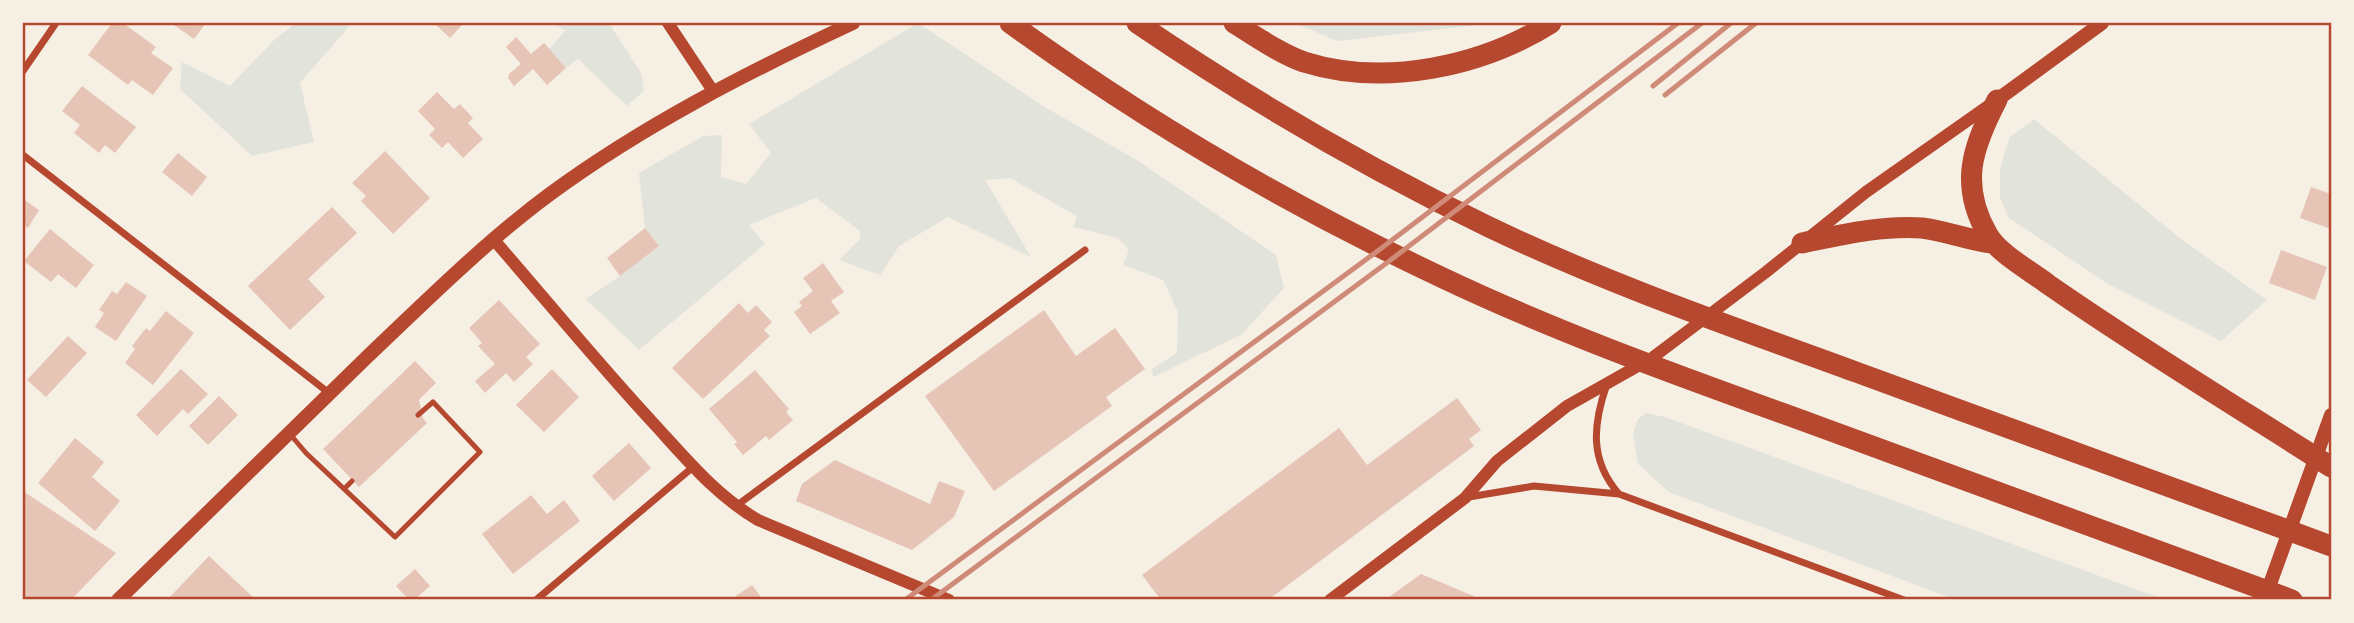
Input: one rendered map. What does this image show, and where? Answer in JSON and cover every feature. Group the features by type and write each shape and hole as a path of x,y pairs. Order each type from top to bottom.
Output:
{"highway":[{"path":"1010,23 1147,115 1286,197 1387,251 1479,295 1624,356 2292,600"},
{"path":"1137,23 1221,78 1346,152 1452,208 1554,256 1653,297 2331,546"},
{"path":"1234,23 1284,53 1303,61 1338,70 1375,72 1422,69 1472,58 1510,45 1551,23"},
{"path":"1992,243 1975,206 1970,169 1975,149 1997,100"},
{"path":"1802,243 1863,232 1907,228 1938,231 1992,243 2082,307 2331,467"}],"main road":[{"path":"118,600 329,394 494,240 563,185 713,91 853,23"},
{"path":"1997,100 2102,23"},
{"path":"2264,600 2331,415"}],"street":[{"path":"23,71 56,23"},
{"path":"668,23 713,91"},
{"path":"1330,600 1465,498 1488,470 1567,406 1652,358 1866,192 1997,100"},
{"path":"23,155 329,394"},
{"path":"494,240 611,378 735,507 758,520 949,600"},
{"path":"735,507 1085,250"},
{"path":"1607,384 1597,420 1596,449 1605,475 1619,494"},
{"path":"536,600 694,467"},
{"path":"1465,498 1534,486 1619,494 1884,597 1904,600"}],"lane":[{"path":"289,433 395,537 480,452 433,402 418,415"},
{"path":"344,489 352,481"}],"shaded area":[{"path":"296,23 352,23 300,83 314,142 252,156 180,89 182,62 230,86 274,40"},
{"path":"554,23 609,23 641,73 644,91 627,106 578,59 566,68 549,49 565,31"},
{"path":"918,23 1043,106 1140,162 1276,255 1284,288 1241,335 1153,377 1152,369 1177,353 1178,312 1163,280 1123,265 1129,250 1118,238 1073,227 1077,216 1010,178 985,180 1031,257 948,217 899,246 880,275 839,260 860,239 860,231 816,198 749,225 765,244 639,350 586,299 620,276 645,228 639,173 703,136 722,135 721,177 746,184 771,153 749,124"},
{"path":"1295,23 1482,23 1337,41"},
{"path":"2034,119 2181,239 2267,300 2221,341 2108,284 2009,218 2000,198 2000,171 2004,154 2010,137"},
{"path":"1646,413 1665,417 2165,600 1956,600 1669,492 1638,464 1633,434 1638,419"}],"building":[{"path":"112,23 123,23 156,47 151,53 173,68 153,95 132,80 128,85 88,55"},
{"path":"171,23 206,23 194,39"},
{"path":"434,23 464,23 450,38"},
{"path":"516,37 531,54 544,43 566,68 547,85 533,69 514,86 508,78 509,74 521,64 506,47"},
{"path":"82,86 136,127 115,153 105,145 99,153 74,133 80,125 62,111"},
{"path":"437,92 454,109 460,104 473,118 468,123 483,139 463,158 448,142 442,148 429,135 435,129 418,111"},
{"path":"385,151 430,198 393,234 361,201 366,196 352,183"},
{"path":"178,153 207,177 192,196 162,172"},
{"path":"2311,187 2331,194 2331,229 2300,218"},
{"path":"23,199 39,210 28,228 23,224"},
{"path":"332,207 357,233 308,279 325,297 290,330 248,286"},
{"path":"645,228 659,246 620,276 607,258"},
{"path":"50,229 94,265 76,288 58,274 51,282 24,261"},
{"path":"2281,250 2327,267 2315,300 2269,283"},
{"path":"823,263 844,292 831,301 840,313 810,334 794,312 802,306 799,302 813,291 803,278"},
{"path":"126,282 147,296 116,341 95,327 104,313 99,310 112,291 117,294"},
{"path":"499,300 540,344 526,357 533,364 514,382 506,373 485,393 475,381 495,364 478,346 482,343 469,328"},
{"path":"739,303 748,313 756,305 772,322 764,330 770,336 703,399 672,368"},
{"path":"1044,310 1076,356 1115,328 1145,369 1106,397 1112,406 994,491 925,396"},
{"path":"166,311 194,333 153,385 125,363 135,349 132,346 146,328 150,331"},
{"path":"68,336 87,353 46,397 27,380"},
{"path":"415,361 436,383 419,400 423,418 427,423 359,487 323,449"},
{"path":"181,369 208,394 188,414 183,409 157,436 136,415"},
{"path":"552,369 579,397 544,432 516,405"},
{"path":"755,370 789,409 786,412 793,420 769,440 766,436 743,455 734,444 737,442 709,409"},
{"path":"219,396 238,415 208,445 189,426"},
{"path":"1457,398 1481,430 1469,439 1474,446 1268,600 1161,600 1142,575 1339,428 1367,465"},
{"path":"75,438 104,462 92,477 120,501 95,531 38,483"},
{"path":"629,443 651,468 614,501 592,476"},
{"path":"835,460 930,504 939,481 965,491 954,517 912,550 796,501 802,484"},
{"path":"23,491 116,553 71,600 23,600"},
{"path":"531,495 547,514 564,500 580,521 513,574 482,534"},
{"path":"209,556 256,600 167,600"},
{"path":"415,569 430,586 414,600 409,600 396,586"},
{"path":"1421,574 1483,600 1385,600"},
{"path":"752,585 763,600 730,600"}],"railway":[{"path":"905,600 1383,247 1678,23"},
{"path":"931,600 1388,262 1702,23"},
{"path":"1653,86 1731,23"},
{"path":"1665,95 1756,23"}]}
